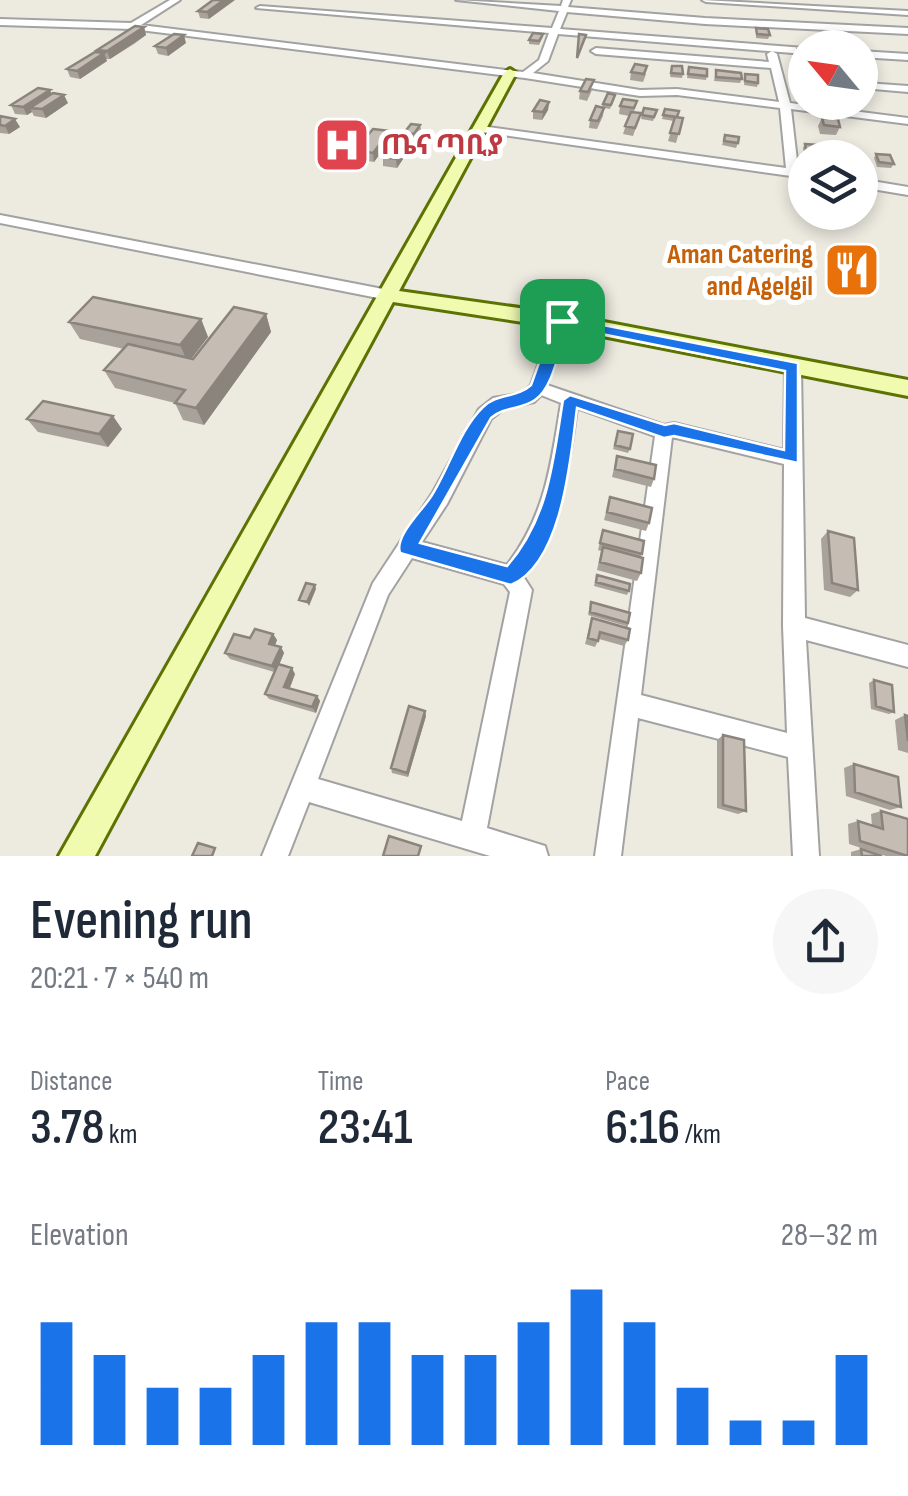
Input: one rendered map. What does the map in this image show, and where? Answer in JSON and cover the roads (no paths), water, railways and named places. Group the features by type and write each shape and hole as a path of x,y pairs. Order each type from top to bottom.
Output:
{"street":[{"path":"132,26 176,0"},
{"path":"460,0 908,31"},
{"path":"706,0 908,13"},
{"path":"76,856 481,128 517,74 543,61 565,6"},
{"path":"260,8 788,50"},
{"path":"0,22 132,26 640,93 677,92 908,121"},
{"path":"771,48 792,140"},
{"path":"596,51 774,65"},
{"path":"878,55 908,57"},
{"path":"878,87 908,89"},
{"path":"481,128 788,170"},
{"path":"878,186 908,191"},
{"path":"0,220 908,388"},
{"path":"275,856 380,590 440,498 485,414 498,403 528,398 538,388 562,321"},
{"path":"793,367 794,626 806,856"},
{"path":"538,388 636,419 664,432 674,430 792,458"},
{"path":"511,576 537,546 548,520 559,480 570,400"},
{"path":"608,856 664,432"},
{"path":"406,548 511,576 521,590 521,606 472,838"},
{"path":"794,626 908,656"},
{"path":"628,704 800,748"},
{"path":"303,787 535,856"}],"place":[{"name":"ጤና ጣቢያ","path":"342,145"},
{"name":"Aman Catering and Agelgil","path":"852,270"}]}
